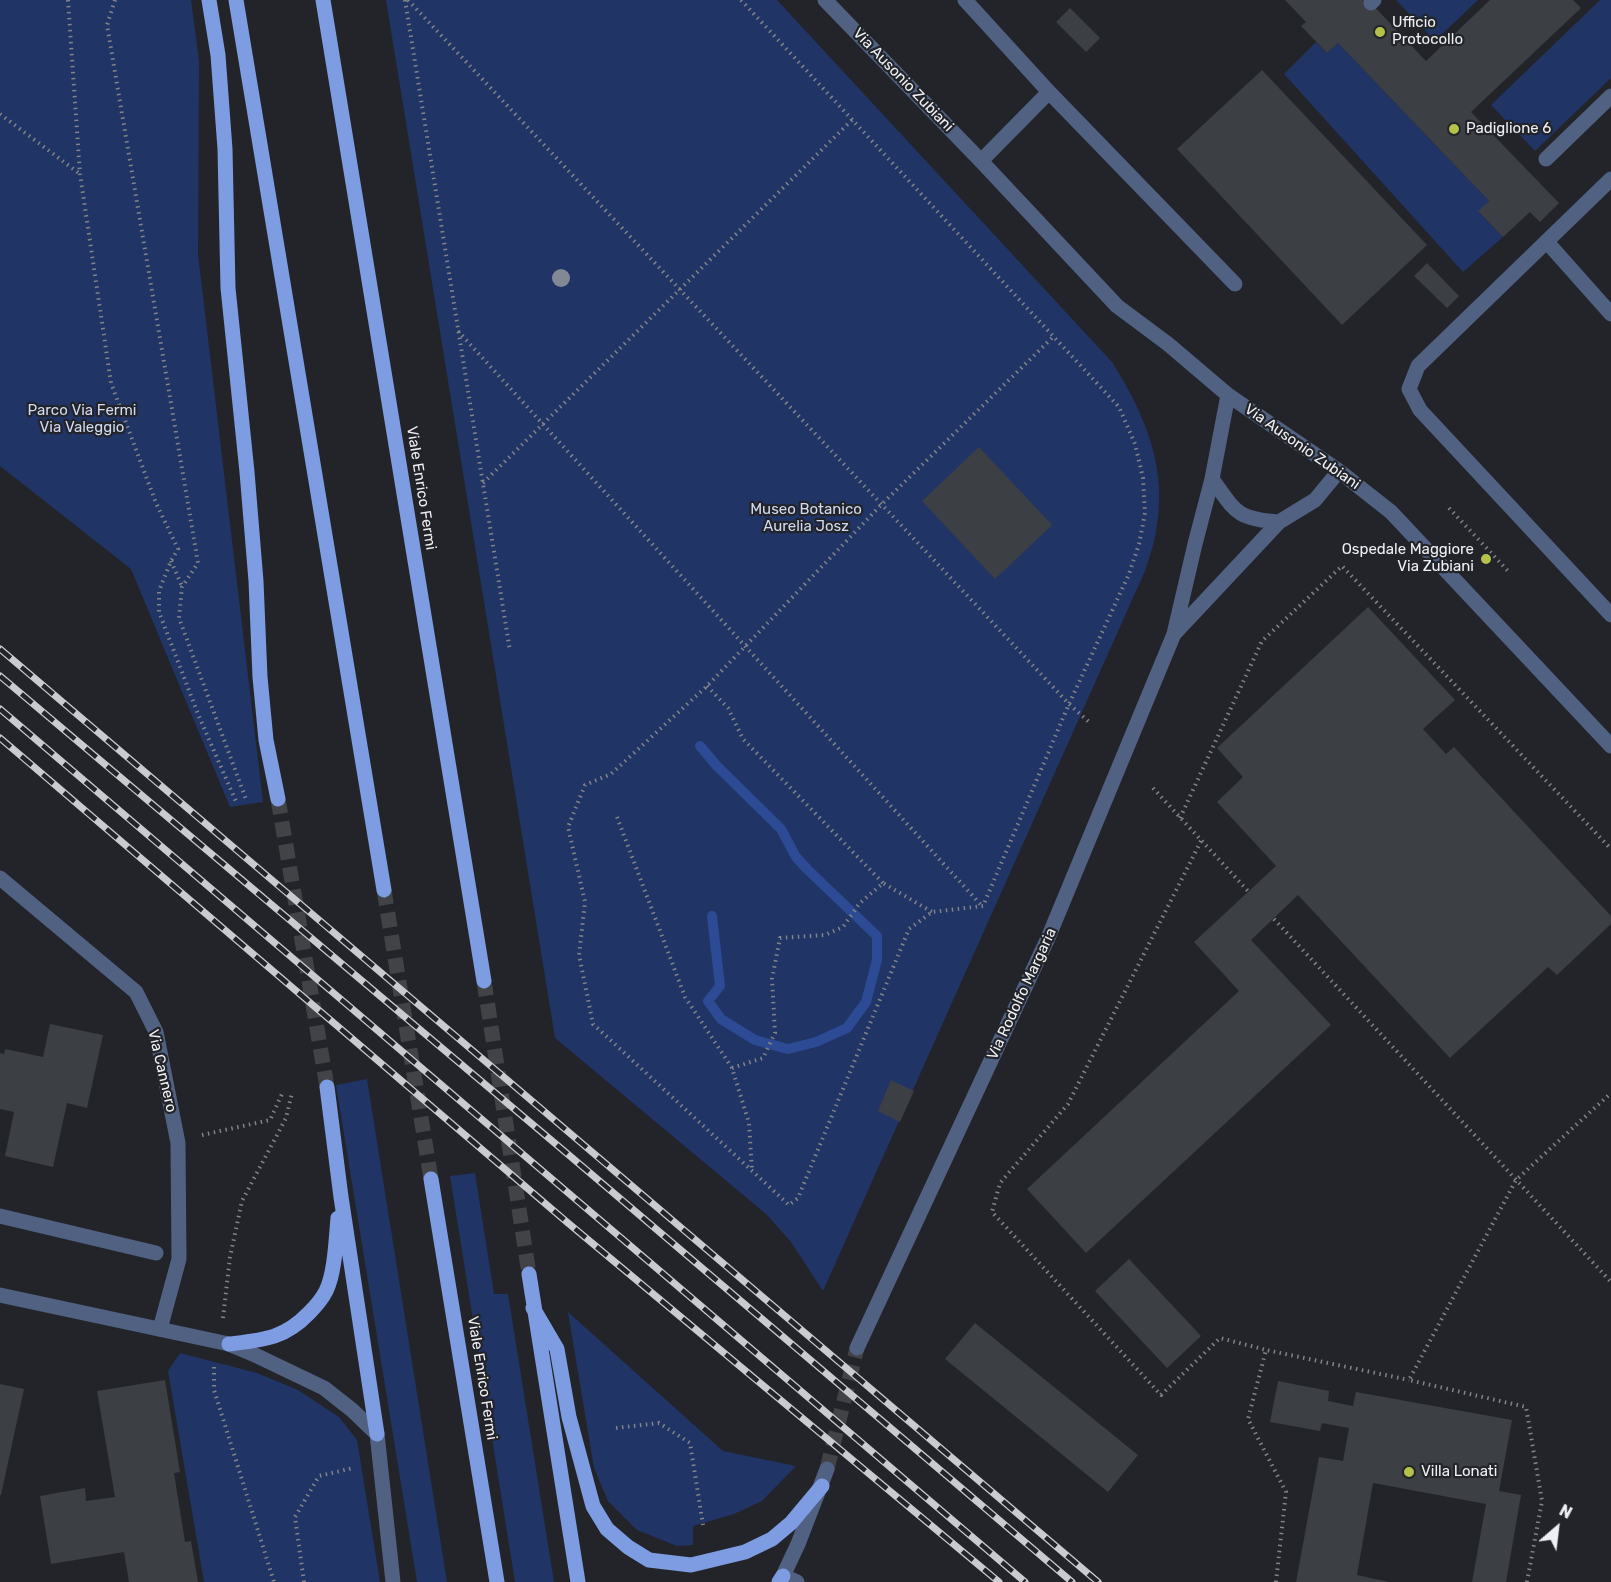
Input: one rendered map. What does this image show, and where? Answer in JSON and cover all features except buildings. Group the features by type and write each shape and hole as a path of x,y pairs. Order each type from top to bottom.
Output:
{"main road":[{"path":"209,0 218,55 225,149 228,288 248,472 260,677 266,740 278,799"},
{"path":"236,0 384,890"},
{"name":"Viale Enrico Fermi","path":"323,0 484,981"},
{"path":"327,1087 376,1434"},
{"name":"Viale Enrico Fermi","path":"431,1179 497,1582"},
{"path":"229,1344 264,1340 294,1328 312,1310 326,1291 334,1259 341,1197"},
{"path":"529,1274 578,1582"},
{"path":"533,1308 557,1349 569,1417 593,1506 606,1529 649,1560 691,1565 745,1552 772,1539 791,1523 822,1486"}],"street":[{"name":"Via Ausonio Zubiani","path":"825,0 1117,306 1168,344 1228,395 1339,471 1391,512 1611,746"},
{"path":"965,0 1049,92 1235,284"},
{"path":"981,161 1049,92"},
{"path":"1546,159 1611,96"},
{"path":"1611,179 1418,366 1409,389 1420,410 1611,615"},
{"path":"1547,242 1611,314"},
{"name":"Via Rodolfo Margaria","path":"857,1348 1048,938 1174,634 1212,478 1228,395"},
{"name":"Via Rodolfo Margaria","path":"1174,634 1279,522 1315,500 1339,471"},
{"path":"1212,478 1234,510 1253,520 1279,522"},
{"name":"Via Cannero","path":"0,878 136,992 156,1032 178,1143 179,1259 160,1329"},
{"path":"0,1216 156,1253"},
{"path":"0,1295 229,1344 324,1388 352,1410 376,1434 393,1582"},
{"path":"786,1580 827,1469"}],"path":[{"path":"68,0 80,174 111,383 156,503 178,549 159,591 159,612 198,714 237,804"},
{"path":"115,0 107,25 198,563 182,587 179,618 247,802"},
{"path":"407,0 1089,722"},
{"path":"407,0 510,651"},
{"path":"741,0 1119,407 1135,444 1143,478 1145,513 1130,574 1070,704 983,906"},
{"path":"0,114 80,174"},
{"path":"483,483 852,120"},
{"path":"458,331 983,906"},
{"path":"983,906 932,912 909,930 798,1198 789,1205 593,1024 579,955 585,902 568,827 585,784 611,774 707,686 882,504 1053,337"},
{"path":"1449,508 1509,572"},
{"path":"171,561 182,587"},
{"path":"1180,818 1262,641 1342,566 1611,849"},
{"path":"707,686 728,708 743,739 883,883 932,912"},
{"path":"1153,788 1248,891"},
{"path":"617,817 685,997 732,1068 749,1123 752,1171"},
{"path":"1201,841 1068,1104 1000,1183 992,1212 1161,1395 1220,1338 1526,1407 1542,1501 1527,1582"},
{"path":"732,1068 762,1058 775,1032 772,979 780,938 825,935 843,927 859,904 883,883"},
{"path":"1274,919 1611,1282"},
{"path":"223,1321 230,1257 242,1201 286,1118 292,1093"},
{"path":"1409,1380 1516,1180 1611,1093"},
{"path":"202,1135 270,1120 282,1094"},
{"path":"1266,1350 1248,1419 1286,1492 1276,1582"},
{"path":"213,1378 214,1390 274,1582"},
{"path":"616,1428 659,1423 690,1443 703,1525"},
{"path":"304,1582 295,1517 319,1476 353,1468"}],"green space":[{"name":"Parco Via Fermi Via Valeggio","path":"0,0 191,0 199,61 198,254 263,802 230,807 131,569 0,466"},
{"name":"Museo Botanico Aurelia Josz","path":"386,0 777,0 1112,362 1144,422 1151,442 1159,485 1159,508 1154,541 1145,571 823,1291 791,1242 766,1214 555,1038"},
{"path":"1396,0 1478,0 1435,41"},
{"path":"1600,0 1611,0 1611,78 1535,151 1491,105"},
{"path":"1316,42 1327,53 1338,43 1489,201 1479,212 1503,237 1463,272 1284,74"},
{"path":"367,1079 447,1582 417,1582 336,1085"},
{"path":"475,1173 494,1294 508,1294 554,1582 515,1582 450,1176"},
{"path":"568,1312 723,1451 796,1466 762,1501 734,1514 693,1526 693,1545 677,1546 637,1530 608,1501 594,1468"},
{"path":"180,1353 257,1373 298,1390 339,1417 357,1440 380,1582 204,1582 168,1371"}],"waterway":[{"path":"700,746 716,765 781,829 796,857 807,869 877,936 877,960 866,1002 847,1028 816,1042 788,1049 755,1040 721,1019 708,1001 720,986 712,916"}],"tunnel":[{"path":"278,799 327,1087"},
{"path":"384,890 431,1179"},
{"path":"484,981 529,1274"},
{"path":"827,1469 857,1348"}],"railway":[{"path":"0,649 1098,1582"},
{"path":"0,676 1072,1582"},
{"path":"0,709 1025,1582"},
{"path":"0,738 568,1223 999,1582"}],"place":[{"name":"Ufficio Protocollo","path":"1380,32"},
{"name":"Padiglione 6","path":"1454,129"},
{"name":"Ospedale Maggiore Via Zubiani","path":"1486,559"},
{"name":"Villa Lonati","path":"1409,1472"}]}
